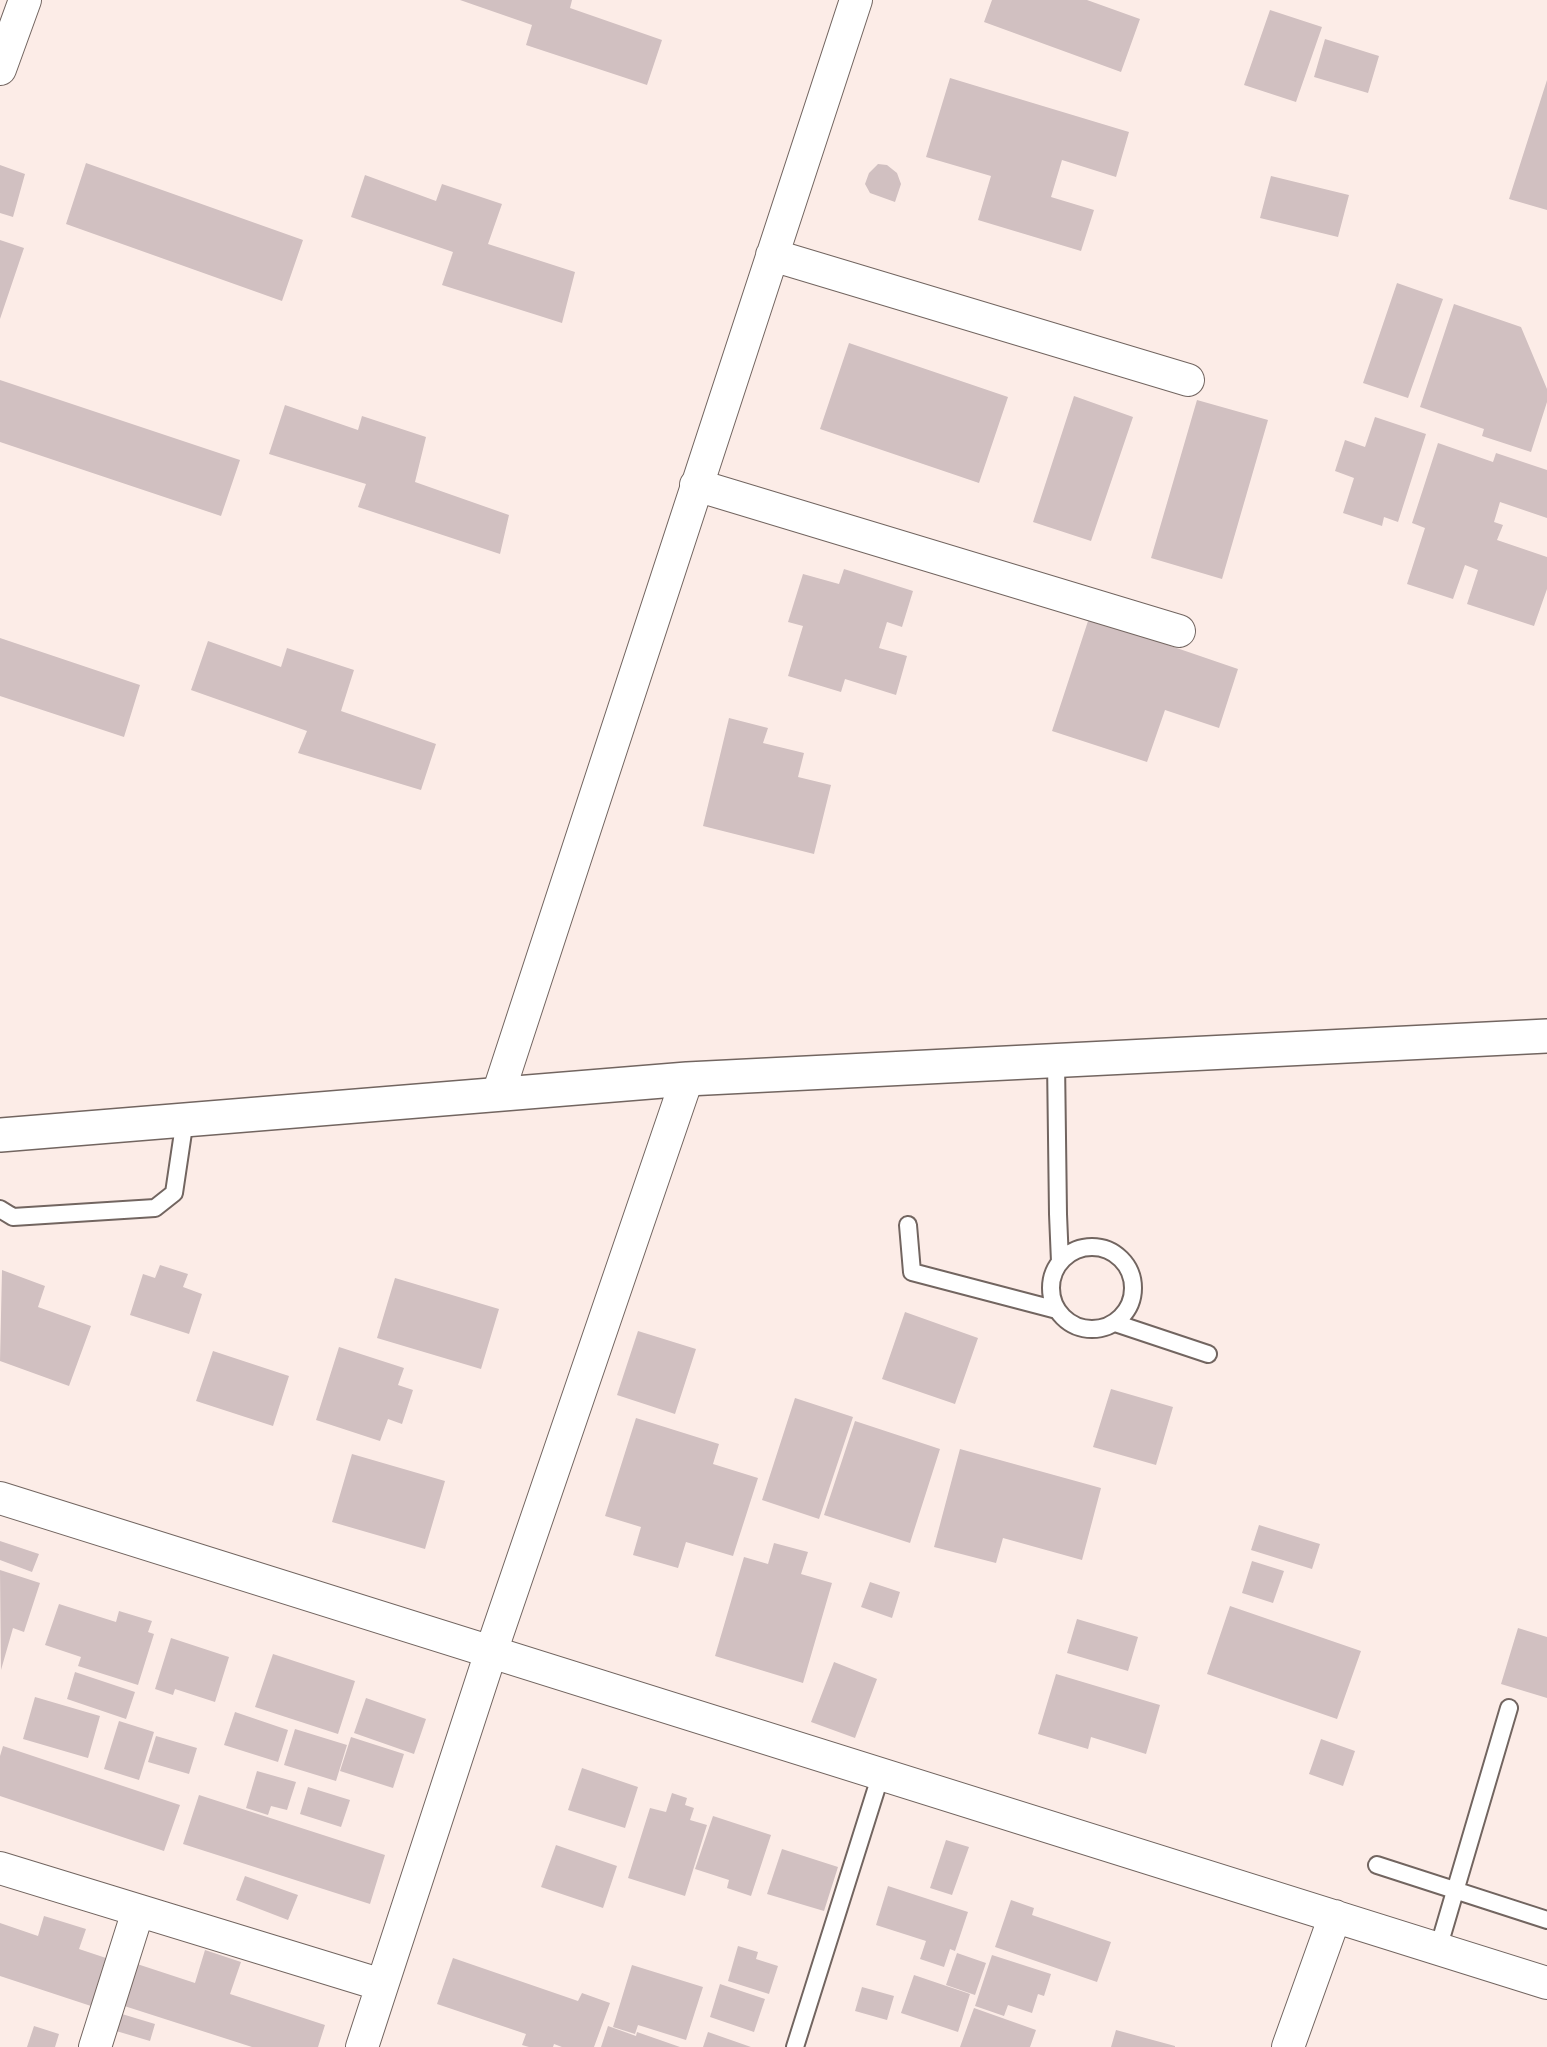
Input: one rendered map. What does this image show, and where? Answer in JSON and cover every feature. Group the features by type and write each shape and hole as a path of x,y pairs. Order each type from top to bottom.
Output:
{"street":[{"path":"0,69 25,0"},
{"path":"498,1094 856,0"},
{"path":"772,255 1188,380"},
{"path":"696,486 1179,631"},
{"path":"0,1135 687,1079 1547,1036"},
{"path":"362,2047 491,1652 687,1079"},
{"path":"0,1498 1547,1983"},
{"path":"0,1869 382,1985"},
{"path":"95,2047 138,1911"},
{"path":"1288,2047 1335,1916"}],"lane":[{"path":"1056,1061 1060,1262"},
{"path":"0,1209 13,1217 155,1208 174,1193 185,1119"},
{"path":"908,1225 912,1272 1057,1310 1072,1323 1090,1329 1103,1328 1115,1323 1125,1314 1131,1303 1134,1291 1132,1278 1123,1261 1107,1250 1095,1247 1082,1248 1070,1254 1060,1262 1054,1273 1051,1286 1057,1310"},
{"path":"1115,1323 1208,1354"},
{"path":"1438,1949 1509,1708"},
{"path":"795,2047 881,1774"},
{"path":"1377,1865 1547,1920"}],"building":[{"path":"460,0 572,0 570,8 662,40 647,85 526,45 532,25"},
{"path":"992,0 1087,0 1140,19 1121,72 984,22"},
{"path":"1270,10 1322,27 1296,102 1244,85"},
{"path":"1325,39 1379,56 1368,93 1314,77"},
{"path":"950,78 1129,132 1116,177 1062,160 1051,197 1094,210 1081,251 978,220 991,176 926,157"},
{"path":"1547,80 1547,210 1509,199"},
{"path":"86,163 303,240 282,301 66,224"},
{"path":"878,164 887,165 897,173 901,184 895,202 870,193 865,184 869,173"},
{"path":"0,165 25,174 13,217 0,213"},
{"path":"365,175 436,201 442,184 502,204 488,244 575,272 562,323 442,285 453,252 351,217"},
{"path":"1271,176 1349,195 1338,237 1260,218"},
{"path":"0,240 24,248 0,319"},
{"path":"1397,283 1443,299 1408,398 1363,383"},
{"path":"1454,304 1521,327 1547,389 1547,402 1531,452 1482,436 1484,429 1420,407"},
{"path":"849,343 1008,397 979,483 820,429"},
{"path":"0,380 240,460 221,516 0,442"},
{"path":"1074,396 1133,417 1091,541 1033,522"},
{"path":"1197,400 1268,420 1222,579 1151,558"},
{"path":"285,405 358,430 362,416 426,437 415,482 509,515 500,554 358,507 366,484 269,454"},
{"path":"1375,417 1426,434 1398,522 1384,517 1382,526 1343,513 1354,478 1335,471 1345,440 1365,447"},
{"path":"1438,443 1493,462 1496,453 1547,470 1547,518 1500,502 1494,522 1503,525 1497,540 1547,557 1547,589 1534,626 1467,604 1478,570 1465,565 1453,599 1407,584 1425,528 1412,523"},
{"path":"844,569 913,591 902,627 887,622 879,648 907,656 896,695 845,679 841,692 788,676 803,626 788,622 803,574 839,584"},
{"path":"1089,618 1238,669 1219,728 1165,710 1147,762 1052,731"},
{"path":"0,638 140,685 124,737 0,696"},
{"path":"208,641 281,667 287,648 354,670 341,711 436,744 421,790 298,753 307,731 191,690"},
{"path":"729,718 768,728 763,743 804,753 798,777 831,785 814,854 703,826"},
{"path":"160,1265 188,1274 183,1287 202,1294 189,1334 130,1315 143,1274 155,1278"},
{"path":"2,1270 45,1286 38,1307 91,1326 69,1386 0,1361"},
{"path":"395,1278 499,1309 481,1369 377,1338"},
{"path":"905,1312 978,1338 955,1404 882,1379"},
{"path":"638,1331 696,1349 675,1414 617,1395"},
{"path":"339,1347 404,1368 398,1385 413,1390 402,1424 388,1419 380,1441 316,1420"},
{"path":"213,1351 289,1376 273,1426 196,1401"},
{"path":"1111,1389 1173,1407 1156,1465 1093,1447"},
{"path":"795,1398 853,1417 819,1519 762,1500"},
{"path":"636,1418 719,1444 713,1464 758,1478 733,1556 686,1542 678,1568 633,1555 641,1527 605,1516"},
{"path":"855,1421 940,1449 910,1543 824,1515"},
{"path":"960,1449 1101,1488 1082,1560 1003,1538 996,1563 934,1547"},
{"path":"352,1454 445,1481 425,1549 332,1522"},
{"path":"1259,1525 1320,1544 1312,1569 1251,1550"},
{"path":"0,1541 39,1554 32,1572 0,1560"},
{"path":"774,1543 808,1552 801,1574 832,1583 803,1683 715,1656 744,1557 768,1564"},
{"path":"1252,1561 1284,1571 1273,1603 1242,1593"},
{"path":"0,1570 40,1583 24,1632 13,1628 1,1670"},
{"path":"870,1582 900,1592 892,1618 861,1607"},
{"path":"59,1604 116,1622 119,1611 152,1621 148,1632 154,1634 138,1685 78,1666 81,1657 45,1645"},
{"path":"1230,1606 1361,1651 1337,1719 1207,1674"},
{"path":"1077,1619 1138,1637 1128,1671 1067,1653"},
{"path":"1518,1628 1547,1637 1547,1698 1501,1684"},
{"path":"171,1638 229,1657 215,1702 175,1689 173,1695 155,1689"},
{"path":"273,1654 355,1681 338,1734 255,1707"},
{"path":"834,1662 877,1679 855,1738 811,1722"},
{"path":"75,1672 135,1692 126,1719 67,1699"},
{"path":"1056,1674 1160,1705 1146,1754 1091,1737 1088,1749 1038,1734"},
{"path":"35,1697 100,1716 88,1758 23,1739"},
{"path":"366,1698 426,1719 414,1754 354,1733"},
{"path":"235,1712 288,1730 278,1762 224,1745"},
{"path":"119,1721 154,1732 139,1780 104,1769"},
{"path":"295,1729 347,1745 336,1781 284,1765"},
{"path":"156,1736 197,1748 189,1774 148,1762"},
{"path":"351,1737 404,1754 393,1788 340,1771"},
{"path":"1321,1739 1355,1751 1343,1786 1309,1774"},
{"path":"3,1746 180,1805 164,1851 0,1796 0,1756"},
{"path":"582,1768 638,1787 625,1828 568,1810"},
{"path":"257,1771 296,1782 287,1810 271,1806 268,1815 246,1808"},
{"path":"308,1787 350,1800 341,1827 300,1814"},
{"path":"672,1793 687,1798 685,1805 694,1808 690,1820 707,1825 685,1896 628,1878 650,1808 666,1812"},
{"path":"199,1795 385,1855 370,1904 183,1844"},
{"path":"713,1816 771,1835 751,1896 727,1888 729,1880 695,1869"},
{"path":"946,1840 969,1847 952,1895 930,1888"},
{"path":"556,1845 617,1866 603,1908 541,1887"},
{"path":"782,1849 838,1867 824,1911 767,1894"},
{"path":"245,1876 298,1895 288,1920 236,1900"},
{"path":"888,1886 968,1912 955,1951 950,1949 944,1967 920,1959 926,1941 876,1925"},
{"path":"1011,1900 1034,1908 1032,1915 1111,1942 1097,1982 995,1947"},
{"path":"44,1916 86,1929 79,1949 109,1959 94,2007 0,1976 0,1923 38,1936"},
{"path":"738,1946 758,1952 756,1959 778,1966 769,1994 728,1981"},
{"path":"205,1950 241,1962 230,1994 325,2025 318,2047 252,2047 115,2003 128,1961 195,1983"},
{"path":"957,1953 986,1963 975,1995 946,1985"},
{"path":"992,1955 1051,1974 1044,1996 1038,1994 1032,2013 1008,2005 1004,2016 975,2006"},
{"path":"453,1958 578,2001 582,1993 610,2003 594,2047 562,2047 554,2044 553,2047 529,2047 522,2045 526,2034 437,2004"},
{"path":"632,1965 703,1987 686,2040 638,2025 635,2034 613,2027"},
{"path":"914,1975 970,1994 958,2032 901,2013"},
{"path":"720,1984 765,1999 754,2032 710,2017"},
{"path":"862,1987 894,1996 887,2020 855,2011"},
{"path":"974,2008 1036,2030 1030,2047 960,2047"},
{"path":"112,2011 155,2024 150,2041 106,2028"},
{"path":"34,2026 59,2034 55,2047 27,2047"},
{"path":"608,2026 636,2036 637,2032 680,2047 601,2047"},
{"path":"1116,2030 1175,2046 1175,2047 1111,2047"},
{"path":"708,2032 751,2047 703,2047"}]}
